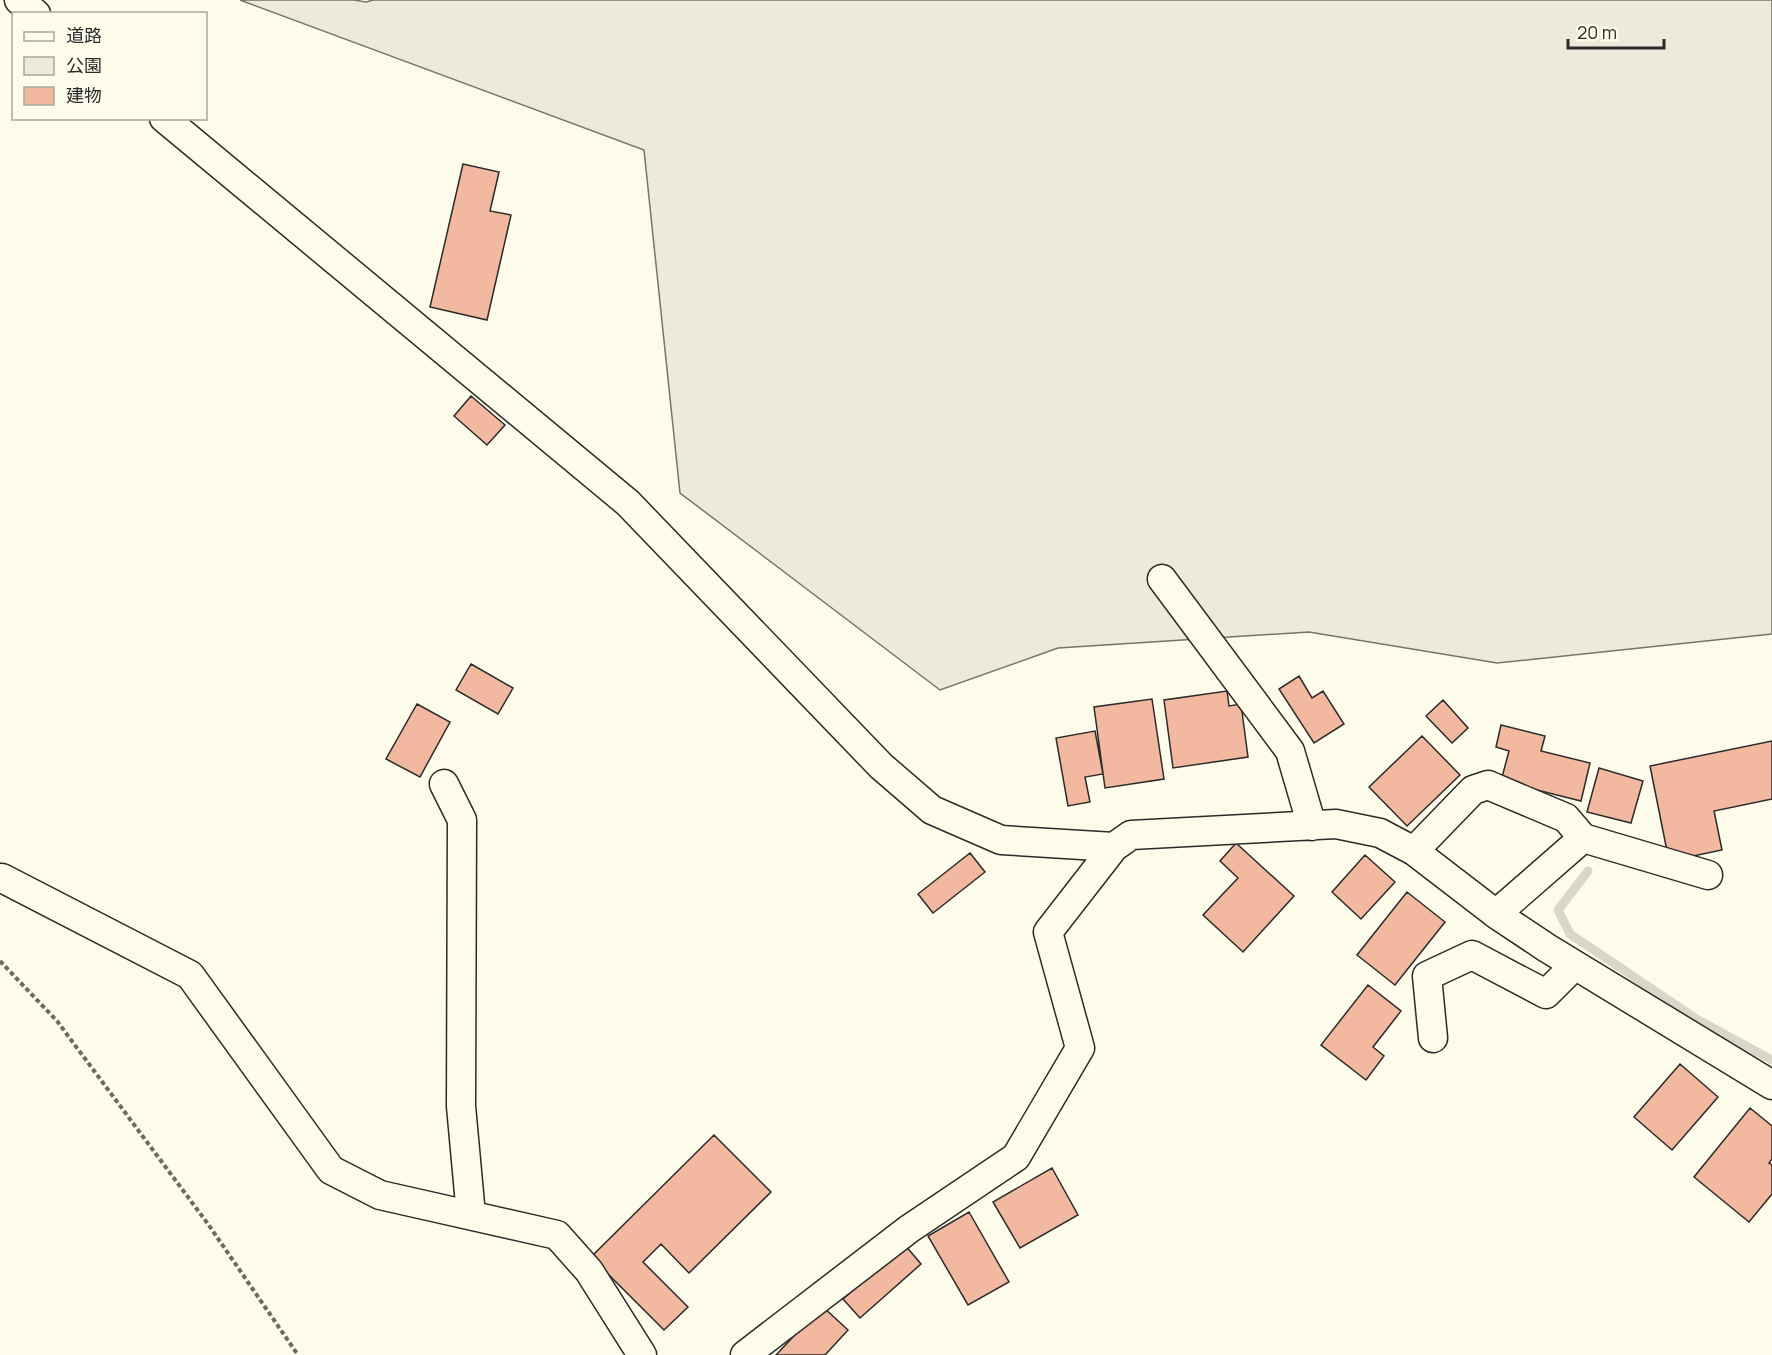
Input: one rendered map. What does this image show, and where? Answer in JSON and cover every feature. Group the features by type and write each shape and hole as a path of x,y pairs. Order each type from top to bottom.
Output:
{"street":[{"path":"20,0 34,12"},
{"path":"166,120 628,503 881,766 932,810 1001,840 1114,847"},
{"path":"1162,579 1290,751 1312,826"},
{"path":"444,784 462,820 461,1106 471,1215"},
{"path":"1414,851 1473,790 1488,785 1566,818 1583,838 1707,875"},
{"path":"746,1355 909,1229 1016,1157 1080,1048 1048,932 1114,847 1131,836 1336,824 1380,833 1414,851 1496,914 1575,965 1772,1085"},
{"path":"1496,914 1583,838"},
{"path":"2,878 190,975 331,1170 380,1195 557,1235 589,1271 642,1355"},
{"path":"1433,1038 1427,976 1472,955 1546,994 1575,965"}],"path":[{"path":"0,961 57,1021 208,1224 298,1355"}],"green space":[{"path":"240,0 354,0 366,2 373,0 1772,0 1772,634 1497,663 1309,632 1058,648 940,690 680,493 644,150"}],"building":[{"path":"463,164 499,172 490,211 511,215 487,320 430,307"},
{"path":"471,396 505,425 487,445 454,416"},
{"path":"471,664 513,688 498,714 456,690"},
{"path":"1299,676 1312,698 1323,691 1344,724 1314,743 1279,689"},
{"path":"1227,691 1229,706 1241,704 1248,757 1173,768 1164,700"},
{"path":"1152,699 1164,779 1105,788 1094,707"},
{"path":"1443,700 1468,728 1452,743 1426,716"},
{"path":"417,704 450,722 420,777 386,759"},
{"path":"1501,725 1545,736 1541,751 1590,763 1581,801 1501,781 1509,751 1496,747"},
{"path":"1095,731 1103,774 1085,777 1090,802 1068,806 1056,738"},
{"path":"1422,736 1460,775 1407,826 1369,787"},
{"path":"1772,741 1772,799 1714,811 1722,850 1669,861 1650,766"},
{"path":"1599,768 1643,781 1631,823 1587,812"},
{"path":"1236,843 1294,896 1243,952 1203,915 1238,878 1220,861"},
{"path":"970,853 985,872 933,913 918,894"},
{"path":"1365,855 1395,882 1361,919 1332,892"},
{"path":"1407,892 1445,922 1395,985 1357,955"},
{"path":"1368,985 1401,1011 1373,1047 1384,1056 1366,1080 1321,1045"},
{"path":"1680,1064 1718,1097 1672,1150 1634,1117"},
{"path":"1750,1108 1772,1126 1772,1159 1769,1163 1772,1165 1772,1194 1749,1222 1694,1177"},
{"path":"714,1135 771,1192 689,1273 661,1244 643,1262 688,1307 664,1330 591,1257"},
{"path":"1052,1168 1078,1215 1020,1248 993,1202"},
{"path":"969,1212 1009,1282 968,1305 928,1236"},
{"path":"905,1245 921,1264 860,1318 843,1299"},
{"path":"822,1306 848,1330 825,1355 776,1355"}],"waterway":[{"path":"1588,871 1558,910 1570,934 1698,1020 1772,1060"}]}
